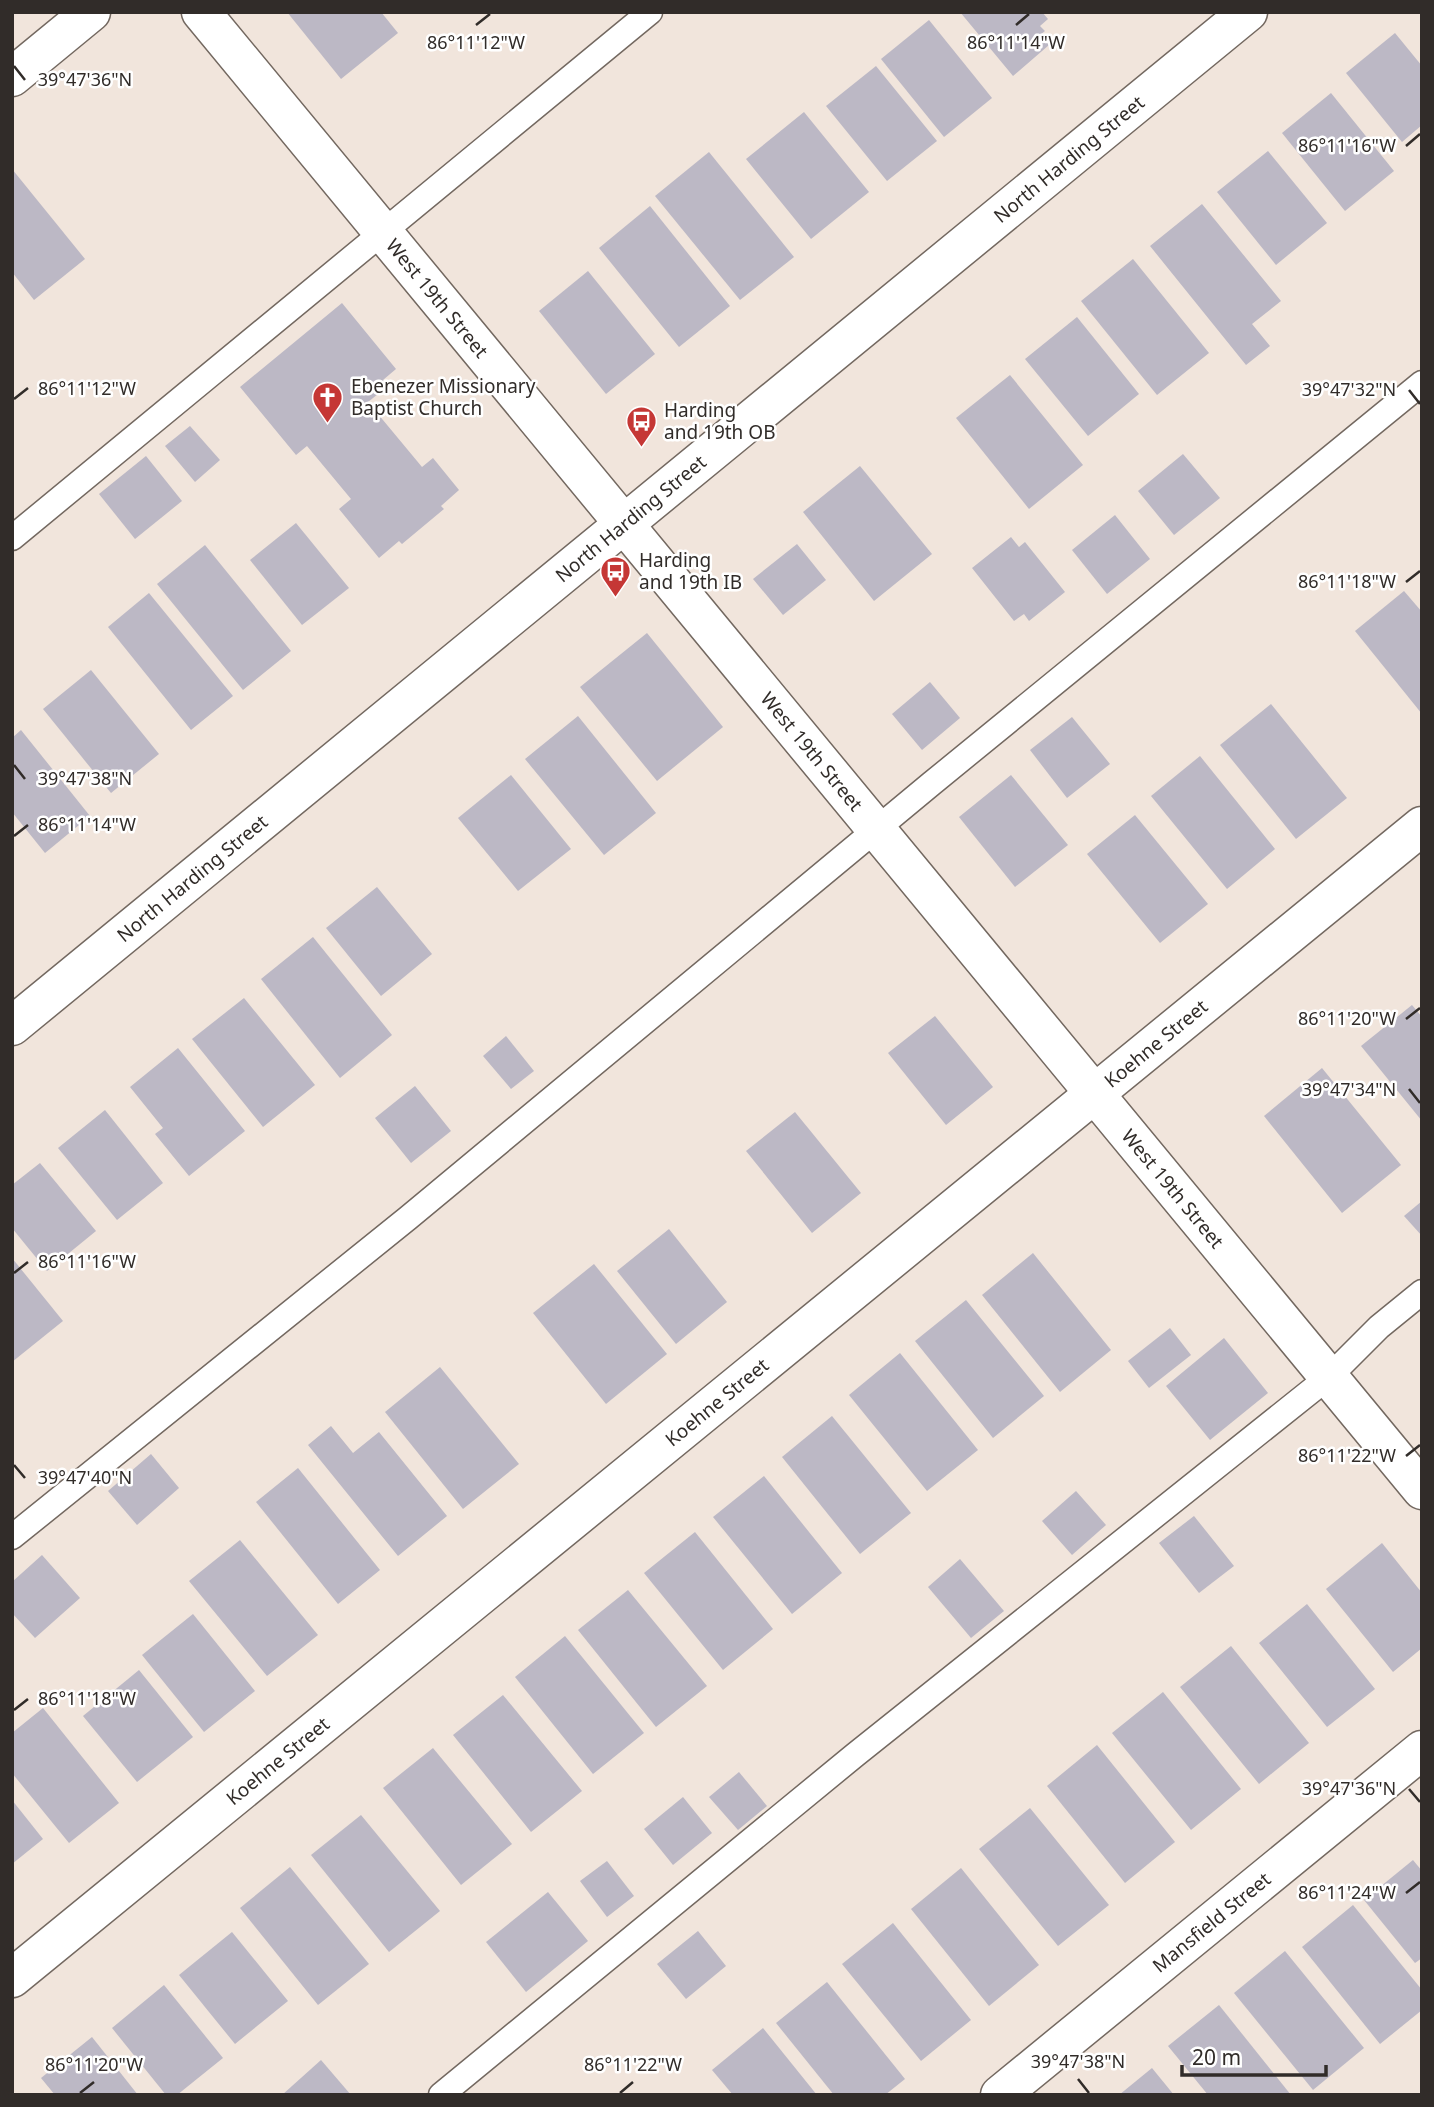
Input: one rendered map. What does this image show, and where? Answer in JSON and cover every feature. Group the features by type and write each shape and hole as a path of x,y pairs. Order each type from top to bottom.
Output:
{"street":[{"path":"12,77 91,12"},
{"name":"West 19th Street","path":"201,12 1422,1490"},
{"name":"North Harding Street","path":"12,1026 1248,12"},
{"name":"Koehne Street","path":"12,1978 1422,825"},
{"name":"Mansfield Street","path":"1000,2095 1422,1750"}],"lane":[{"path":"12,538 650,12"},
{"path":"12,1537 408,1218 1422,383"},
{"path":"442,2095 855,1755 1329,1377 1379,1327 1422,1292"}],"building":[{"path":"287,12 381,12 398,33 341,79"},
{"path":"960,12 1042,12 1048,19 1040,26 1045,31 1040,35 1049,45 1013,76"},
{"path":"929,20 992,98 944,137 881,59"},
{"path":"1395,33 1422,66 1422,125 1402,142 1346,73"},
{"path":"876,66 937,141 887,181 826,106"},
{"path":"1331,93 1394,171 1345,211 1282,133"},
{"path":"804,112 869,192 811,239 746,159"},
{"path":"1268,151 1327,223 1276,265 1217,192"},
{"path":"709,152 794,257 740,300 655,196"},
{"path":"12,169 85,259 34,300 12,272"},
{"path":"1202,204 1281,301 1252,324 1270,346 1246,365 1150,246"},
{"path":"650,206 730,306 679,347 599,248"},
{"path":"1133,259 1209,353 1157,395 1081,301"},
{"path":"588,271 655,354 606,394 539,311"},
{"name":"Ebenezer Missionary Baptist Church","path":"342,303 396,369 383,380 388,386 368,402 422,467 433,458 459,490 441,506 444,509 402,544 399,541 379,558 339,509 351,499 307,446 296,455 240,387"},
{"path":"1077,317 1139,394 1088,436 1025,359"},
{"path":"1010,375 1083,465 1029,509 956,418"},
{"path":"190,426 220,460 195,482 165,446"},
{"path":"1183,454 1220,498 1174,535 1138,491"},
{"path":"146,456 182,501 135,539 99,494"},
{"path":"860,466 932,554 874,601 803,512"},
{"path":"1115,515 1150,559 1107,594 1072,550"},
{"path":"296,523 349,588 302,625 250,560"},
{"path":"1011,537 1019,547 1025,542 1065,592 1029,621 1024,614 1014,621 972,568"},
{"path":"797,544 826,580 783,615 753,579"},
{"path":"205,545 291,651 243,690 157,584"},
{"path":"1404,591 1422,612 1422,714 1355,631"},
{"path":"149,593 233,696 191,730 108,627"},
{"path":"647,633 723,727 657,781 580,687"},
{"path":"91,670 159,754 111,793 43,709"},
{"path":"930,682 960,718 922,750 892,714"},
{"path":"1271,704 1347,798 1296,839 1220,745"},
{"path":"578,716 656,813 604,855 525,759"},
{"path":"1072,717 1110,764 1067,798 1030,750"},
{"path":"21,730 90,816 45,853 12,812 12,738"},
{"path":"1200,756 1275,849 1227,889 1151,796"},
{"path":"511,775 571,849 518,891 458,818"},
{"path":"1011,775 1068,845 1015,887 959,817"},
{"path":"1135,815 1208,904 1160,943 1087,854"},
{"path":"377,887 432,954 381,996 326,928"},
{"path":"313,937 392,1035 340,1078 261,979"},
{"path":"244,998 315,1085 263,1127 192,1039"},
{"path":"1412,1005 1422,1017 1422,1121 1361,1046"},
{"path":"935,1016 993,1087 946,1125 888,1053"},
{"path":"506,1036 534,1071 511,1089 483,1056"},
{"path":"178,1048 245,1131 189,1176 155,1134 163,1128 130,1087"},
{"path":"1322,1068 1401,1165 1342,1213 1264,1116"},
{"path":"415,1086 451,1131 411,1163 375,1118"},
{"path":"105,1110 163,1183 117,1220 58,1148"},
{"path":"795,1112 861,1193 812,1233 746,1151"},
{"path":"40,1163 96,1231 47,1271 12,1228 12,1185"},
{"path":"1422,1201 1422,1236 1404,1216"},
{"path":"669,1229 727,1302 676,1344 617,1271"},
{"path":"1033,1253 1111,1350 1060,1392 982,1295"},
{"path":"12,1258 63,1321 12,1362"},
{"path":"594,1264 667,1354 606,1404 533,1313"},
{"path":"966,1300 1044,1396 993,1438 915,1341"},
{"path":"1170,1328 1191,1355 1149,1388 1128,1361"},
{"path":"1224,1338 1268,1393 1210,1440 1166,1386"},
{"path":"900,1353 978,1450 927,1491 849,1395"},
{"path":"440,1367 519,1464 463,1509 385,1412"},
{"path":"832,1416 911,1513 860,1554 782,1457"},
{"path":"331,1426 353,1453 379,1432 447,1516 398,1556 308,1445"},
{"path":"151,1454 179,1488 137,1525 108,1491"},
{"path":"298,1468 380,1570 338,1604 256,1502"},
{"path":"764,1476 842,1573 792,1614 713,1517"},
{"path":"1076,1491 1106,1525 1072,1555 1042,1521"},
{"path":"1194,1516 1234,1566 1199,1593 1159,1543"},
{"path":"695,1532 773,1629 723,1670 644,1573"},
{"path":"240,1540 318,1635 267,1676 189,1581"},
{"path":"1382,1543 1422,1593 1422,1648 1393,1672 1326,1589"},
{"path":"42,1555 80,1598 35,1638 12,1613 12,1582"},
{"path":"960,1559 1004,1611 971,1638 928,1587"},
{"path":"628,1590 707,1686 656,1727 578,1630"},
{"path":"1307,1604 1375,1689 1327,1727 1259,1643"},
{"path":"193,1614 255,1691 204,1732 142,1655"},
{"path":"565,1636 644,1733 593,1774 515,1677"},
{"path":"1231,1646 1309,1743 1259,1784 1180,1687"},
{"path":"139,1670 193,1737 137,1782 83,1716"},
{"path":"1163,1692 1241,1789 1191,1830 1112,1733"},
{"path":"503,1695 582,1791 531,1832 453,1735"},
{"path":"43,1708 119,1803 69,1843 12,1773 12,1733"},
{"path":"1097,1745 1175,1842 1125,1883 1047,1786"},
{"path":"433,1748 512,1844 461,1885 383,1788"},
{"path":"739,1772 767,1806 738,1830 709,1797"},
{"path":"683,1797 712,1833 673,1865 644,1829"},
{"path":"12,1800 43,1839 12,1864"},
{"path":"1030,1808 1109,1905 1058,1946 979,1849"},
{"path":"361,1815 440,1911 389,1952 311,1855"},
{"path":"1413,1860 1422,1871 1422,1958 1415,1963 1364,1900"},
{"path":"607,1861 634,1896 607,1917 580,1881"},
{"path":"290,1867 369,1964 318,2005 240,1908"},
{"path":"961,1868 1039,1965 989,2006 911,1909"},
{"path":"548,1892 588,1941 526,1992 486,1942"},
{"path":"1353,1905 1422,1990 1422,2010 1380,2044 1302,1947"},
{"path":"893,1923 971,2020 921,2061 842,1964"},
{"path":"698,1931 726,1966 686,1999 657,1964"},
{"path":"232,1932 288,2001 235,2044 179,1975"},
{"path":"1285,1951 1364,2048 1313,2090 1234,1993"},
{"path":"827,1982 905,2079 885,2095 834,2095 776,2023"},
{"path":"164,1985 223,2058 177,2095 166,2095 112,2028"},
{"path":"1219,2005 1291,2095 1208,2095 1168,2046"},
{"path":"763,2028 817,2095 733,2095 712,2070"},
{"path":"92,2037 138,2095 55,2095 41,2078"},
{"path":"321,2060 351,2095 282,2095"},
{"path":"1152,2068 1174,2095 1119,2095"}],"place":[{"name":"Ebenezer Missionary Baptist Church","path":"328,424"},
{"name":"Harding and 19th OB","path":"641,448"},
{"name":"Harding and 19th IB","path":"616,598"}]}
